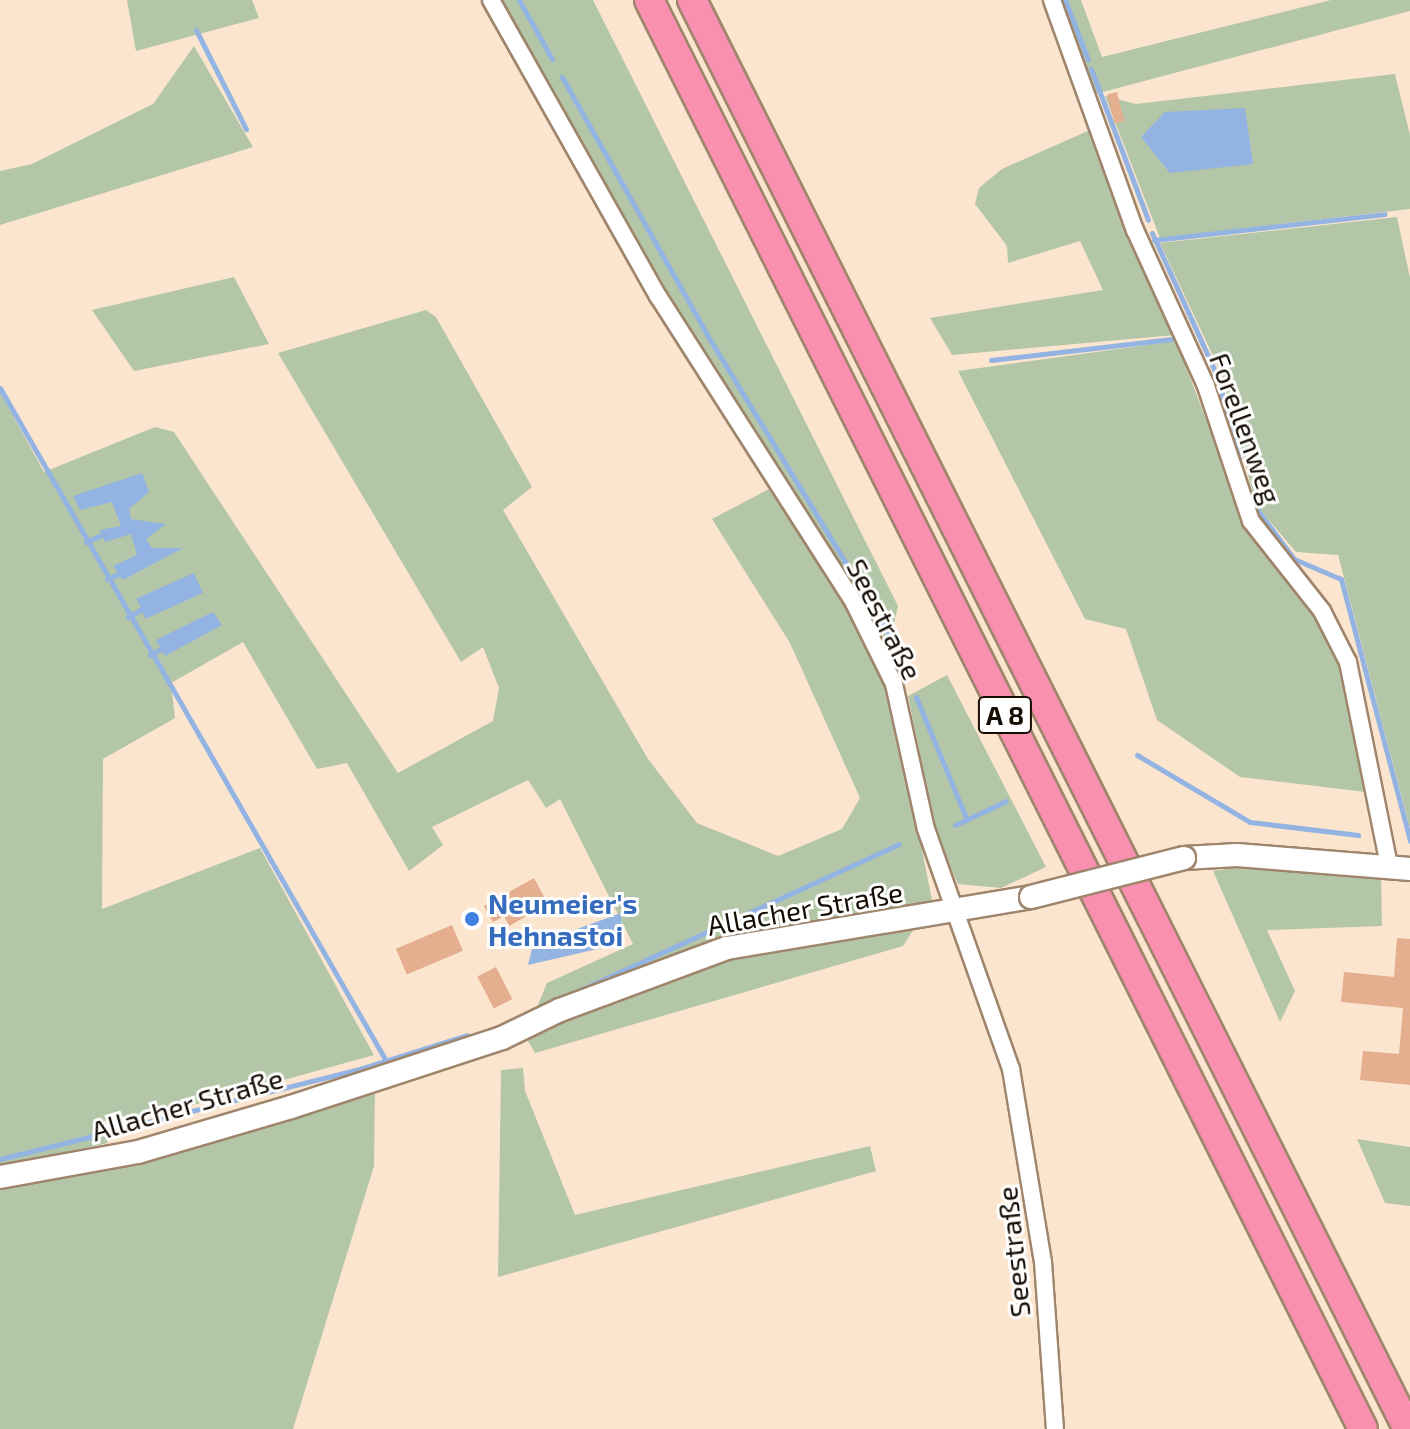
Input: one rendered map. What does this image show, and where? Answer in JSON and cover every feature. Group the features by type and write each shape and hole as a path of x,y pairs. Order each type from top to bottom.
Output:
{"highway":[{"name":"A 8","path":"649,0 1363,1429"},
{"name":"A 8","path":"692,0 1408,1429"}],"street":[{"name":"Seestraße","path":"491,0 658,296 854,603 894,684 926,829 1011,1069 1027,1148 1055,1429"},
{"name":"Forellenweg","path":"1052,0 1135,230 1206,386 1251,521 1322,611 1348,662 1399,867"},
{"name":"Allacher Straße","path":"0,1177 138,1152 291,1107 502,1038 560,1010 727,948 1031,897 1184,858 1399,867"}],"green space":[{"path":"127,0 252,0 259,18 136,51"},
{"path":"498,0 593,0 898,606 889,645 687,332"},
{"path":"1050,0 1081,0 1102,57 1331,0 1410,0 1410,11 1095,94"},
{"path":"194,46 253,147 0,225 0,171 32,164 153,104"},
{"path":"1395,74 1410,135 1410,209 1160,238 1105,96 1136,104"},
{"path":"1090,130 1175,335 952,355 930,318 1103,290 1080,241 1008,263 1007,246 975,204 979,188 1002,169"},
{"path":"1397,217 1410,278 1410,828 1338,555 1296,552 1256,505 1222,375 1160,243"},
{"path":"234,277 269,344 134,371 92,310"},
{"path":"426,310 436,317 532,487 503,510 648,759 697,823 778,856 842,829 860,798 790,643 712,519 773,487 849,605 889,684 932,900 903,946 535,1053 525,1036 547,983 633,944 560,799 546,808 528,780 432,827 443,845 409,871 347,763 317,769 243,642 171,683 175,718 103,759 102,909 260,848 374,1055 164,1113 103,1121 108,1143 0,1167 0,392 44,472 155,427 174,432 398,773 493,721 499,688 483,647 461,662 278,353"},
{"path":"1176,341 1247,526 1318,613 1340,661 1366,792 1240,777 1157,720 1126,629 1085,619 958,371"},
{"path":"947,675 1046,867 1001,888 958,884 937,837 908,696"},
{"path":"1249,866 1381,872 1382,926 1267,930 1295,991 1280,1022 1213,871"},
{"path":"523,1068 525,1091 575,1215 870,1146 876,1171 498,1277 501,1070"},
{"path":"375,1085 374,1166 293,1429 0,1429 0,1183"},
{"path":"1357,1139 1410,1147 1410,1206 1385,1203"}],"water":[{"path":"1245,108 1253,164 1170,173 1141,137 1165,112"},
{"path":"142,473 149,492 129,509 131,519 166,524 146,539 152,548 183,548 123,580 113,566 137,555 131,534 105,542 100,530 121,526 112,502 80,510 73,496"},
{"path":"194,573 203,593 145,619 136,599"},
{"path":"213,612 222,625 165,656 156,640"},
{"path":"621,913 623,943 528,965 533,945"}],"building":[{"path":"1117,92 1124,121 1115,124 1107,94"},
{"path":"534,878 548,904 509,926 504,916 493,922 484,906"},
{"path":"452,925 463,951 407,975 396,949"},
{"path":"1397,938 1410,939 1410,1085 1360,1080 1363,1051 1399,1054 1403,1008 1341,1002 1344,972 1394,977"},
{"path":"496,967 512,999 494,1009 477,977"}],"waterway":[{"path":"519,0 552,59"},
{"path":"1065,0 1088,60"},
{"path":"196,30 246,129"},
{"path":"1091,69 1148,220"},
{"path":"562,77 706,333 891,637"},
{"path":"1154,240 1385,214"},
{"path":"1152,233 1218,378 1239,459"},
{"path":"991,360 1172,339"},
{"path":"0,388 386,1061"},
{"path":"1250,500 1294,559 1341,579 1410,841"},
{"path":"86,542 102,535"},
{"path":"107,579 118,574"},
{"path":"128,617 142,609"},
{"path":"150,655 161,649"},
{"path":"916,697 967,820"},
{"path":"1137,755 1250,822 1358,835"},
{"path":"955,825 1006,801"},
{"path":"565,997 899,844"},
{"path":"123,1128 363,1068 467,1035"},
{"path":"0,1159 101,1134"}],"place":[{"name":"Neumeier's Hehnastoi","path":"472,919"}]}
